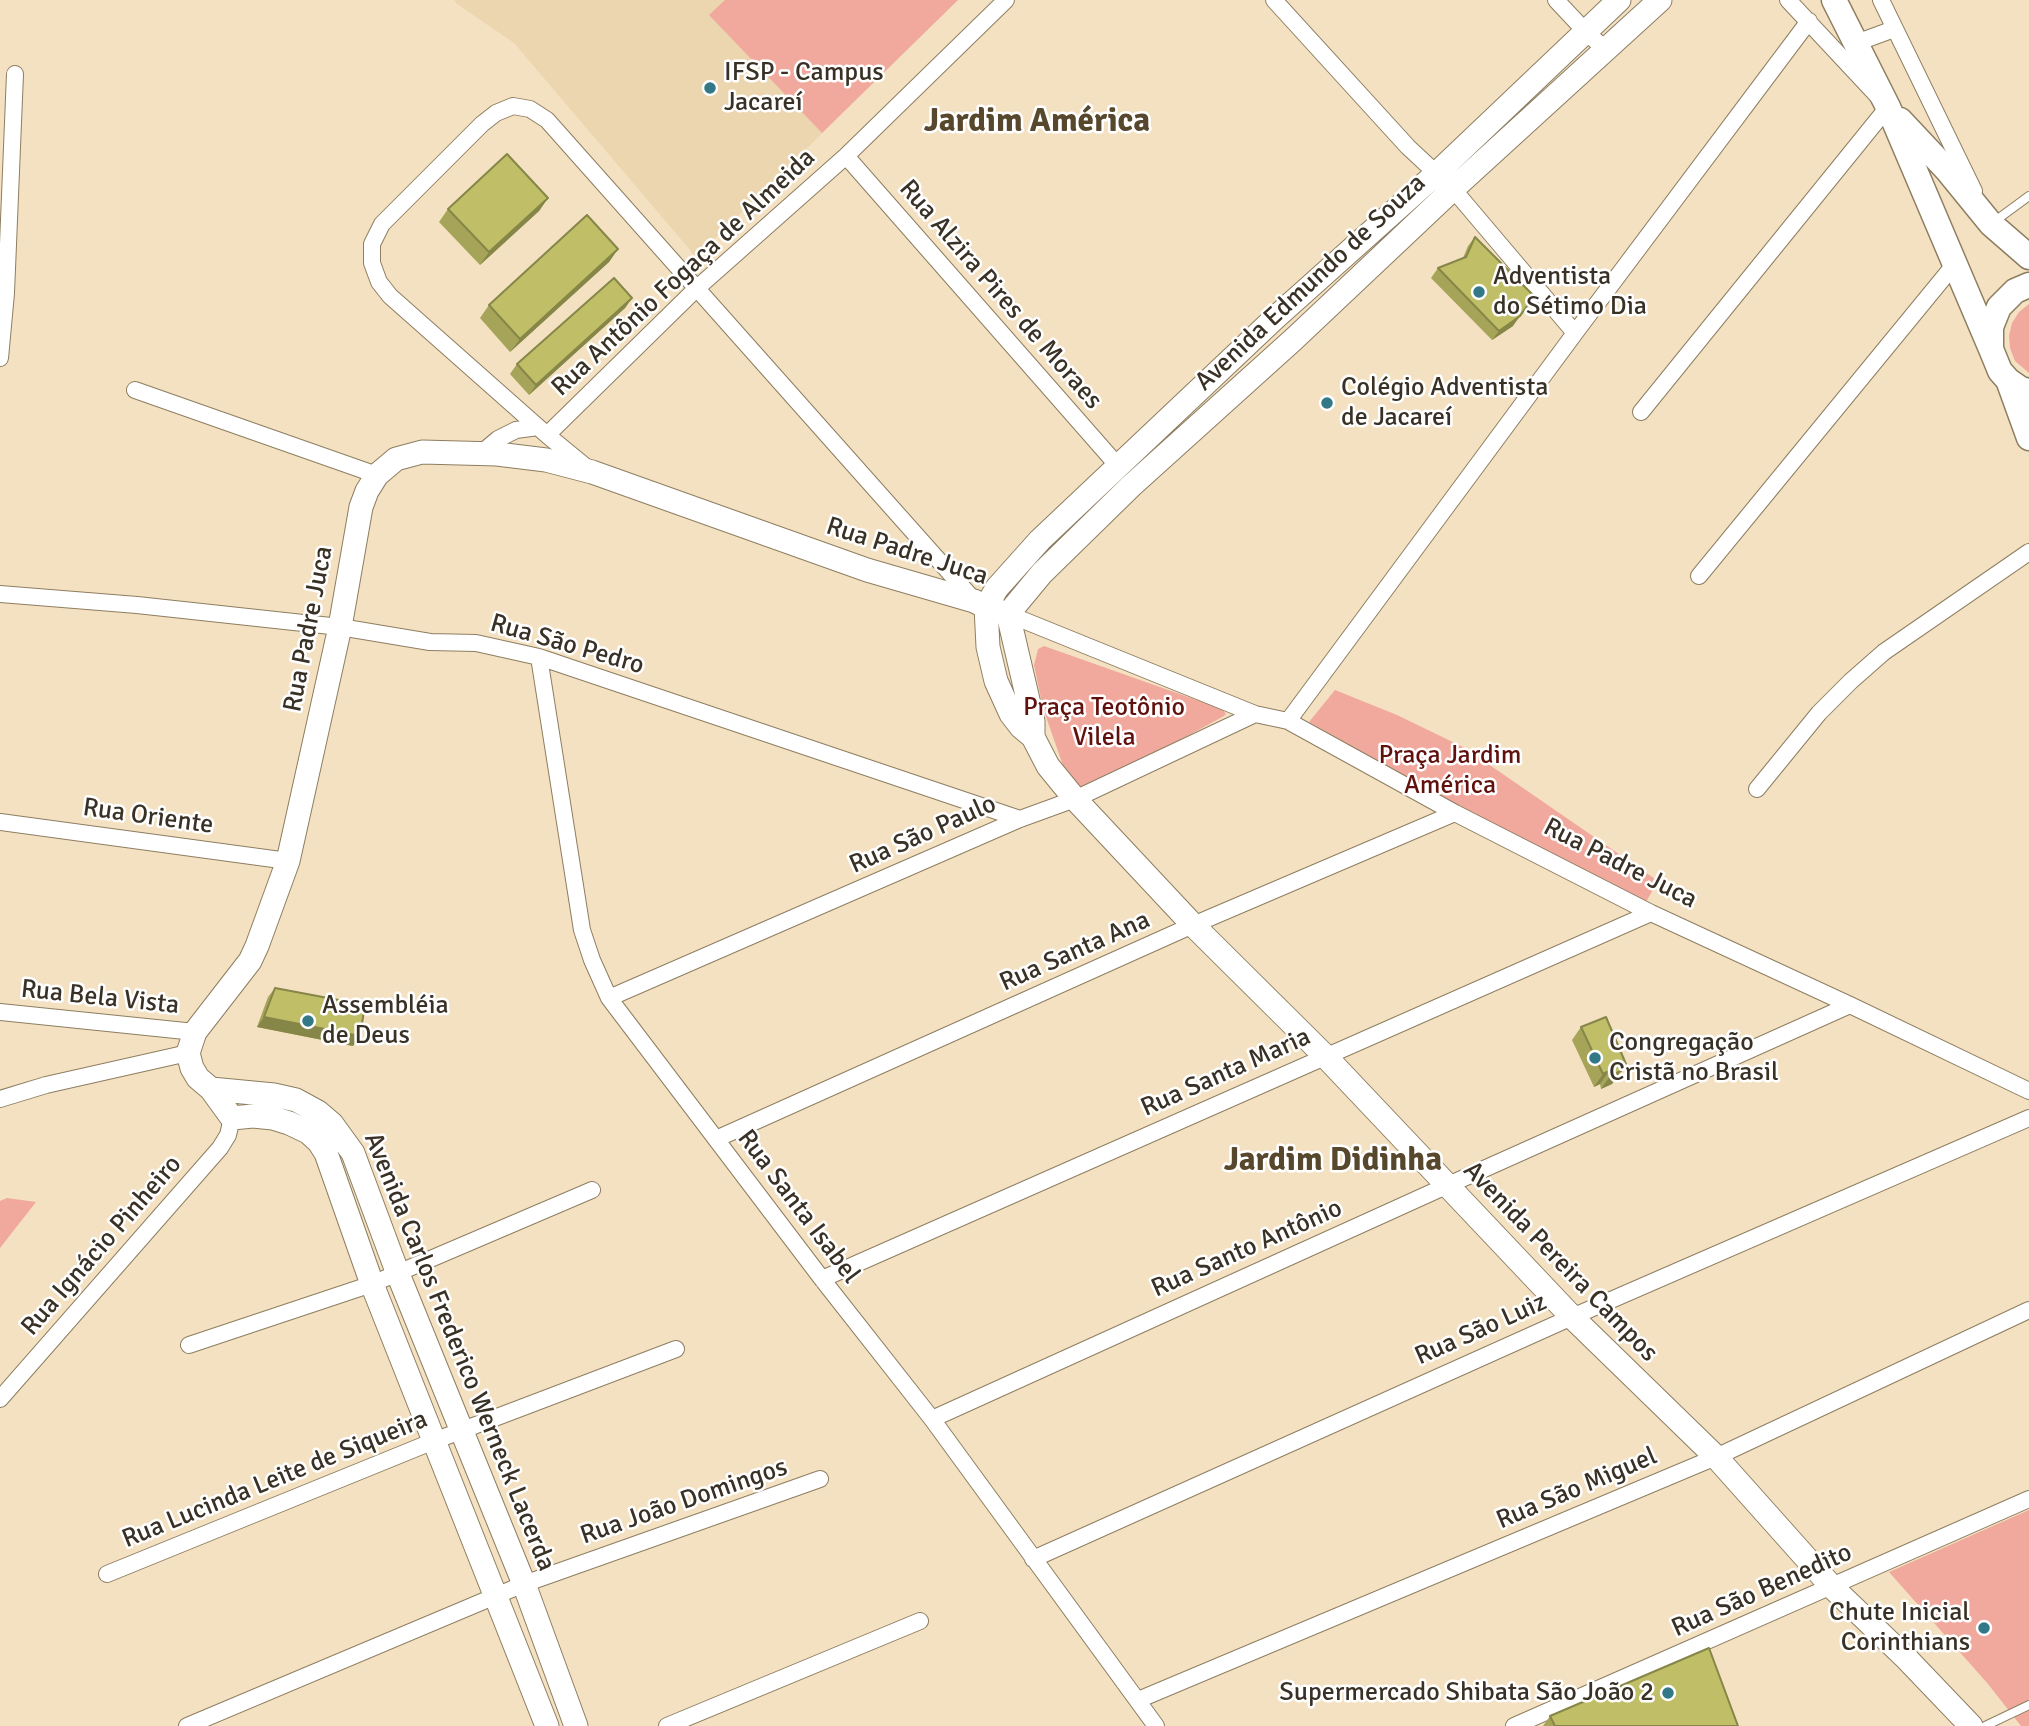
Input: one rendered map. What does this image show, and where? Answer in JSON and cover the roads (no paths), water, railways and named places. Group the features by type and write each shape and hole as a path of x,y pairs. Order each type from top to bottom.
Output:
{"main road":[{"name":"Avenida Edmundo de Souza","path":"989,607 1042,573 1131,486 1294,339 1619,0"},
{"name":"Avenida Edmundo de Souza","path":"989,607 997,588 1040,540 1275,318 1606,50 1660,0"},
{"path":"1834,0 1888,107 2000,371 2018,385 2029,438"},
{"path":"1888,107 1947,170 1991,224 2029,257"},
{"path":"1991,349 1991,327 1999,307 2015,291 2029,285"},
{"name":"Rua Padre Juca","path":"192,1042 250,961 288,861 340,627 361,507 377,475 396,459 422,452 497,454 546,460 592,472 867,570 989,607"},
{"name":"Avenida Pereira Campos","path":"989,607 988,647 996,681 1011,714 1033,737 1048,766 1075,799 1193,925 1325,1056 1572,1317 1716,1457 1832,1587 1914,1666 1971,1726"},
{"path":"192,1042 192,1068 232,1118"},
{"name":"Avenida Carlos Frederico Werneck Lacerda","path":"211,1089 274,1095 296,1100 318,1112 332,1124 353,1153 398,1274 524,1584 576,1726"},
{"name":"Avenida Carlos Frederico Werneck Lacerda","path":"232,1118 253,1116 289,1123 308,1132 326,1153 372,1284 547,1726"}],"street":[{"name":"Rua Antônio Fogaça de Almeida","path":"542,431 846,156 1006,0"},
{"path":"1274,0 1408,147 1445,181 1575,333"},
{"path":"1556,0 1606,50"},
{"path":"1641,412 1888,107 1788,0"},
{"path":"1881,0 1991,224"},
{"path":"1288,721 1809,21"},
{"path":"1856,43 1894,29"},
{"path":"0,358 15,74"},
{"path":"592,472 390,296 379,282 372,263 372,244 382,224 482,124 496,113 513,106 530,109 547,120 696,289 989,607"},
{"name":"Rua Alzira Pires de Moraes","path":"846,156 1118,466"},
{"path":"1699,576 1954,265"},
{"path":"135,390 377,475"},
{"path":"480,455 498,439 516,430 542,431"},
{"path":"1757,789 1819,713 1884,652 2029,552"},
{"name":"Rua São Pedro","path":"0,594 138,605 340,627 430,642 476,643 539,657 1020,819"},
{"name":"Rua Padre Juca","path":"989,607 1255,714 1288,721 1455,813 1651,913 2029,1091"},
{"name":"Rua Santa Isabel","path":"539,657 583,930 592,960 609,998 932,1419 1156,1726"},
{"name":"Rua São Paulo","path":"609,998 1020,819 1075,799 1255,714"},
{"name":"Rua Santa Ana","path":"716,1139 1193,925 1455,813"},
{"name":"Rua Oriente","path":"0,822 288,861"},
{"name":"Rua Santa Maria","path":"822,1279 1651,913"},
{"name":"Rua Santo Antônio","path":"932,1419 1850,1005"},
{"name":"Rua Bela Vista","path":"0,1012 192,1042"},
{"path":"0,1099 192,1042"},
{"name":"Rua Ignácio Pinheiro","path":"0,1399 220,1148 228,1135 232,1118"},
{"name":"Rua São Luiz","path":"1033,1559 1572,1317 2029,1118"},
{"path":"189,1345 398,1274 592,1189"},
{"name":"Rua São Miguel","path":"1138,1700 1716,1457 2029,1310"},
{"name":"Rua Lucinda Leite de Siqueira","path":"107,1574 434,1441 676,1349"},
{"name":"Rua João Domingos","path":"187,1726 524,1584 820,1479"},
{"name":"Rua São Benedito","path":"1514,1726 2029,1499"},
{"path":"667,1726 920,1621"}],"lane":[{"path":"1991,224 2029,195"},
{"path":"1985,1726 2029,1705"}],"place":[{"name":"IFSP - Campus Jacareí","path":"710,88"},
{"name":"Adventista do Sétimo Dia","path":"1479,292"},
{"name":"Colégio Adventista de Jacareí","path":"1327,403"},
{"name":"Assembléia de Deus","path":"308,1021"},
{"name":"Congregação Cristã no Brasil","path":"1595,1058"},
{"name":"Chute Inicial Corinthians","path":"1984,1628"},
{"name":"Supermercado Shibata São João 2","path":"1668,1693"}],"district":[{"name":"Jardim América","path":"1037,122"},
{"name":"Jardim Didinha","path":"1333,1161"}],"park label":[{"name":"Praça Teotônio Vilela","path":"1104,723"},
{"name":"Praça Jardim América","path":"1450,771"}]}
